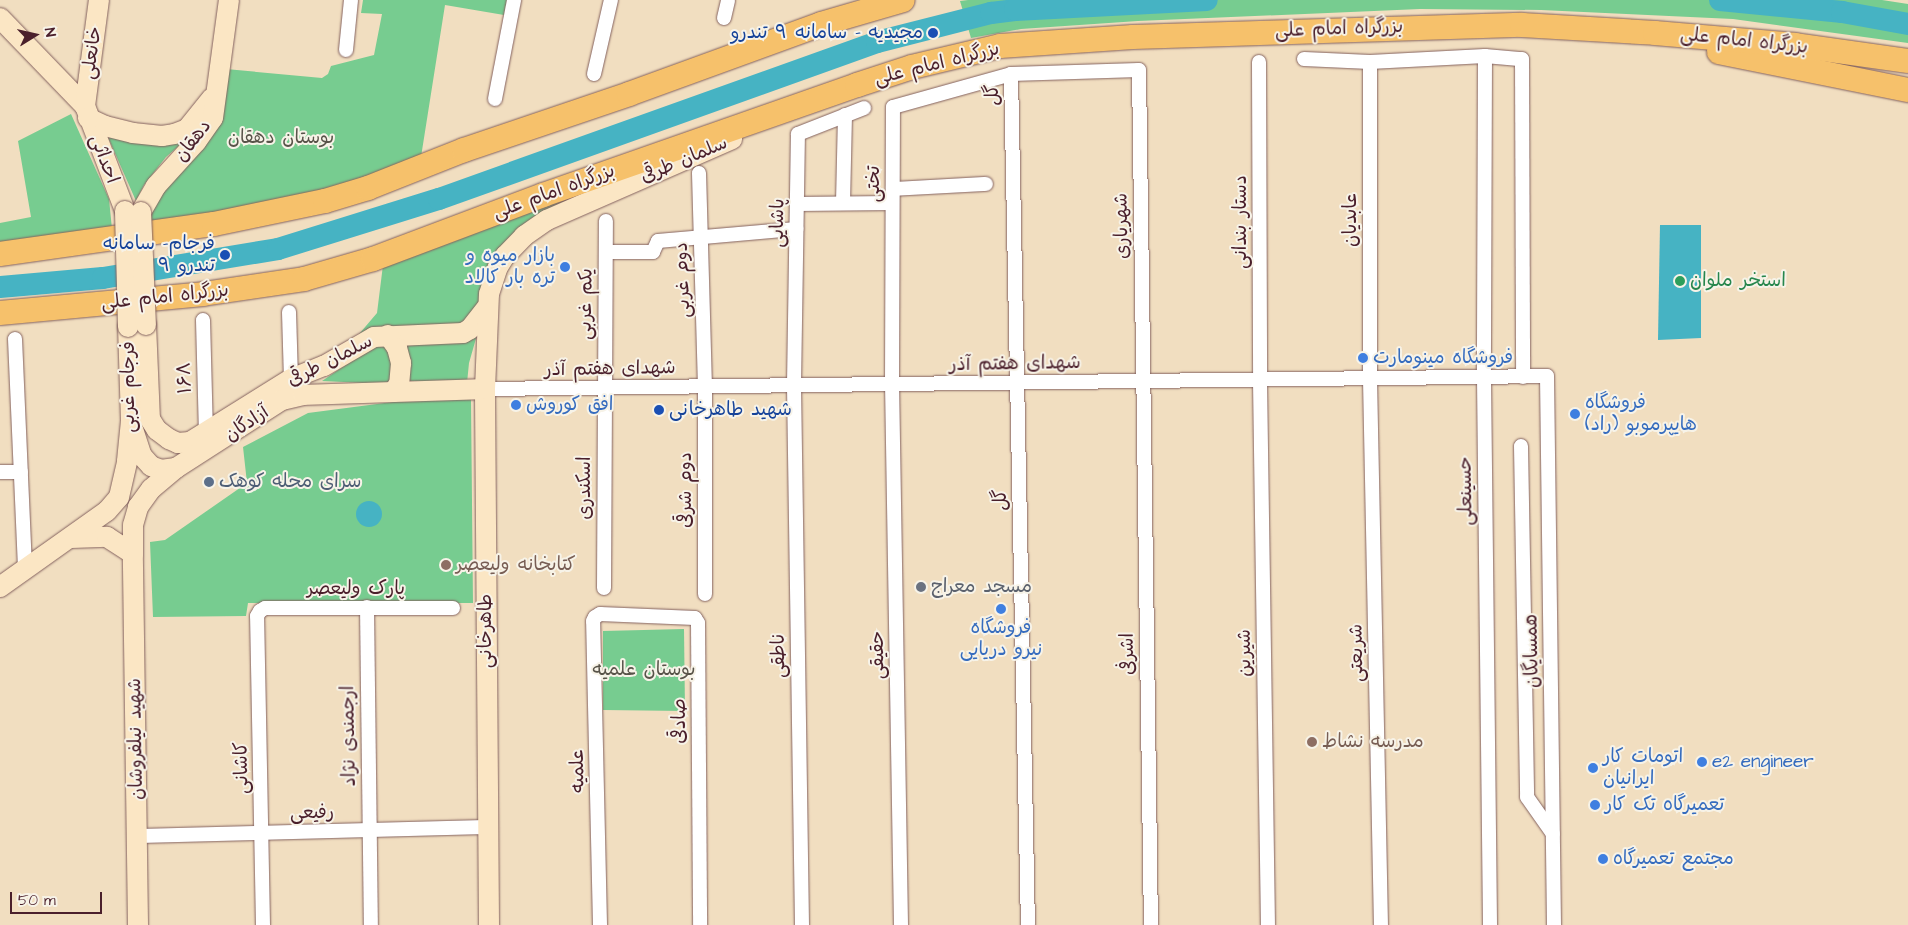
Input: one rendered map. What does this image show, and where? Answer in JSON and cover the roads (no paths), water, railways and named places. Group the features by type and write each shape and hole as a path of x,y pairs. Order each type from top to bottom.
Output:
{"highway":[{"path":"0,254 214,224 325,201 368,188 464,150 629,94 821,24 903,0"},
{"name":"بزرگراه امام علی","path":"0,313 203,294 304,278 374,259 543,195 912,67 1000,46 1133,37 1376,28 1522,25 1795,46 1908,61"},
{"path":"1574,28 1685,45 1908,90"}],"main road":[{"name":"خانعلی","path":"86,112 99,0"},
{"name":"دهقان","path":"133,212 207,128 212,118 229,0"},
{"path":"0,18 86,112 105,126 133,133 162,136 174,134 186,129 196,119 217,90"},
{"name":"سلمان طرقی","path":"157,430 168,440 178,443 190,442 206,434 291,379 324,366 374,337 463,333 470,330 487,306 498,267 505,256 524,236 547,220 725,142 797,107"},
{"name":"احداثی","path":"86,112 133,212"},
{"name":"فرجام غربی","path":"70,538 107,511 119,497 127,462 137,326 133,212"},
{"name":"طاهرخانی","path":"487,306 485,389 489,925"},
{"name":"فرجام غربی","path":"137,326 150,419 157,430"},
{"path":"388,335 397,348 401,363 399,384 393,392"},
{"name":"آزادگان","path":"133,554 133,525 138,507 151,489 176,468 282,400 303,395 485,389"},
{"path":"131,421 142,456 151,466 161,470 176,468"},
{"path":"0,587 70,538 107,537 133,554"},
{"name":"شهید نیلفروشان","path":"133,554 138,925"}],"street":[{"path":"346,50 351,0"},
{"path":"495,99 514,0"},
{"path":"594,74 611,0"},
{"path":"724,18 728,0"},
{"path":"1304,60 1370,62 1485,56 1522,60 1523,377"},
{"name":"حسینعلی","path":"1485,56 1484,378 1490,925"},
{"name":"دستار بندانی","path":"1259,62 1260,381"},
{"name":"عابدیان","path":"1370,62 1370,379"},
{"name":"شهریاری","path":"1011,74 1139,70 1143,382"},
{"name":"تختی","path":"892,384 893,107 1011,74"},
{"name":"گل","path":"1011,74 1028,925"},
{"name":"پاشایی","path":"794,386 798,134 864,108"},
{"path":"843,203 845,115"},
{"name":"دوم غربی","path":"699,173 705,386"},
{"path":"892,189 986,184"},
{"path":"797,204 892,203"},
{"name":"یکم غربی","path":"604,388 606,221"},
{"path":"606,252 653,252 658,241 796,229"},
{"path":"289,312 291,379"},
{"name":"۱۶۸","path":"202,320 206,434"},
{"path":"15,338 26,570"},
{"name":"شهدای هفتم آذر","path":"485,389 1547,376"},
{"name":"همسایگان","path":"1547,376 1554,925"},
{"name":"شریعتی","path":"1370,379 1381,925"},
{"name":"شیرین","path":"1260,381 1268,925"},
{"name":"اشرفی","path":"1143,382 1151,925"},
{"name":"حقیقی","path":"892,384 901,925"},
{"name":"دوم شرقی","path":"705,386 706,594"},
{"name":"ناطقی","path":"794,386 802,925"},
{"name":"اسکندری","path":"604,388 604,588"},
{"path":"1521,446 1527,798 1553,834"},
{"path":"0,472 21,472"},
{"name":"ارجمندی نژاد","path":"366,607 371,925"},
{"name":"پارک ولیعصر","path":"260,612 265,608 453,608"},
{"name":"کاشانی","path":"260,612 258,616 263,925"},
{"name":"صادقی","path":"595,616 600,614 695,618 698,623 700,925"},
{"name":"علمیه","path":"595,616 593,621 600,925"},
{"name":"رفیعی","path":"137,836 488,827"}],"water":[{"name":"استخر ملوان","path":"1660,225 1701,225 1701,338 1658,340"},
{"path":"369,501 378,505 382,514 378,523 369,527 360,523 356,514 360,505"}],"waterway":[{"path":"0,287 103,278 278,249 439,199 877,42 991,13 1015,10 1207,0"},
{"path":"1720,0 1842,12 1908,24"}],"place":[{"name":"مجیدیه - سامانه ۹ تندرو","path":"933,33"},
{"name":"فرجام- سامانه ۹ تندرو","path":"225,255"},
{"name":"بازار میوه و تره بار کالاد","path":"565,267"},
{"name":"استخر ملوان","path":"1680,281"},
{"name":"فروشگاه مینومارت","path":"1363,358"},
{"name":"افق کوروش","path":"516,405"},
{"name":"شهید طاهرخانی","path":"659,410"},
{"name":"فروشگاه هایپرموبو (راد)","path":"1575,414"},
{"name":"سرای محله کوهک","path":"209,482"},
{"name":"کتابخانه ولیعصر","path":"446,565"},
{"name":"مسجد معراج","path":"921,587"},
{"name":"فروشگاه نیرو دریایی","path":"1001,609"},
{"name":"مدرسه نشاط","path":"1312,742"},
{"name":"e2 engineer","path":"1702,762"},
{"name":"اتومات کار ایرانیان","path":"1593,768"},
{"name":"تعمیرگاه تک کار","path":"1595,805"},
{"name":"مجتمع تعمیرگاه","path":"1603,859"}],"park label":[{"name":"بوستان دهقان","path":"281,138"},
{"name":"بوستان علمیه","path":"644,670"}]}
